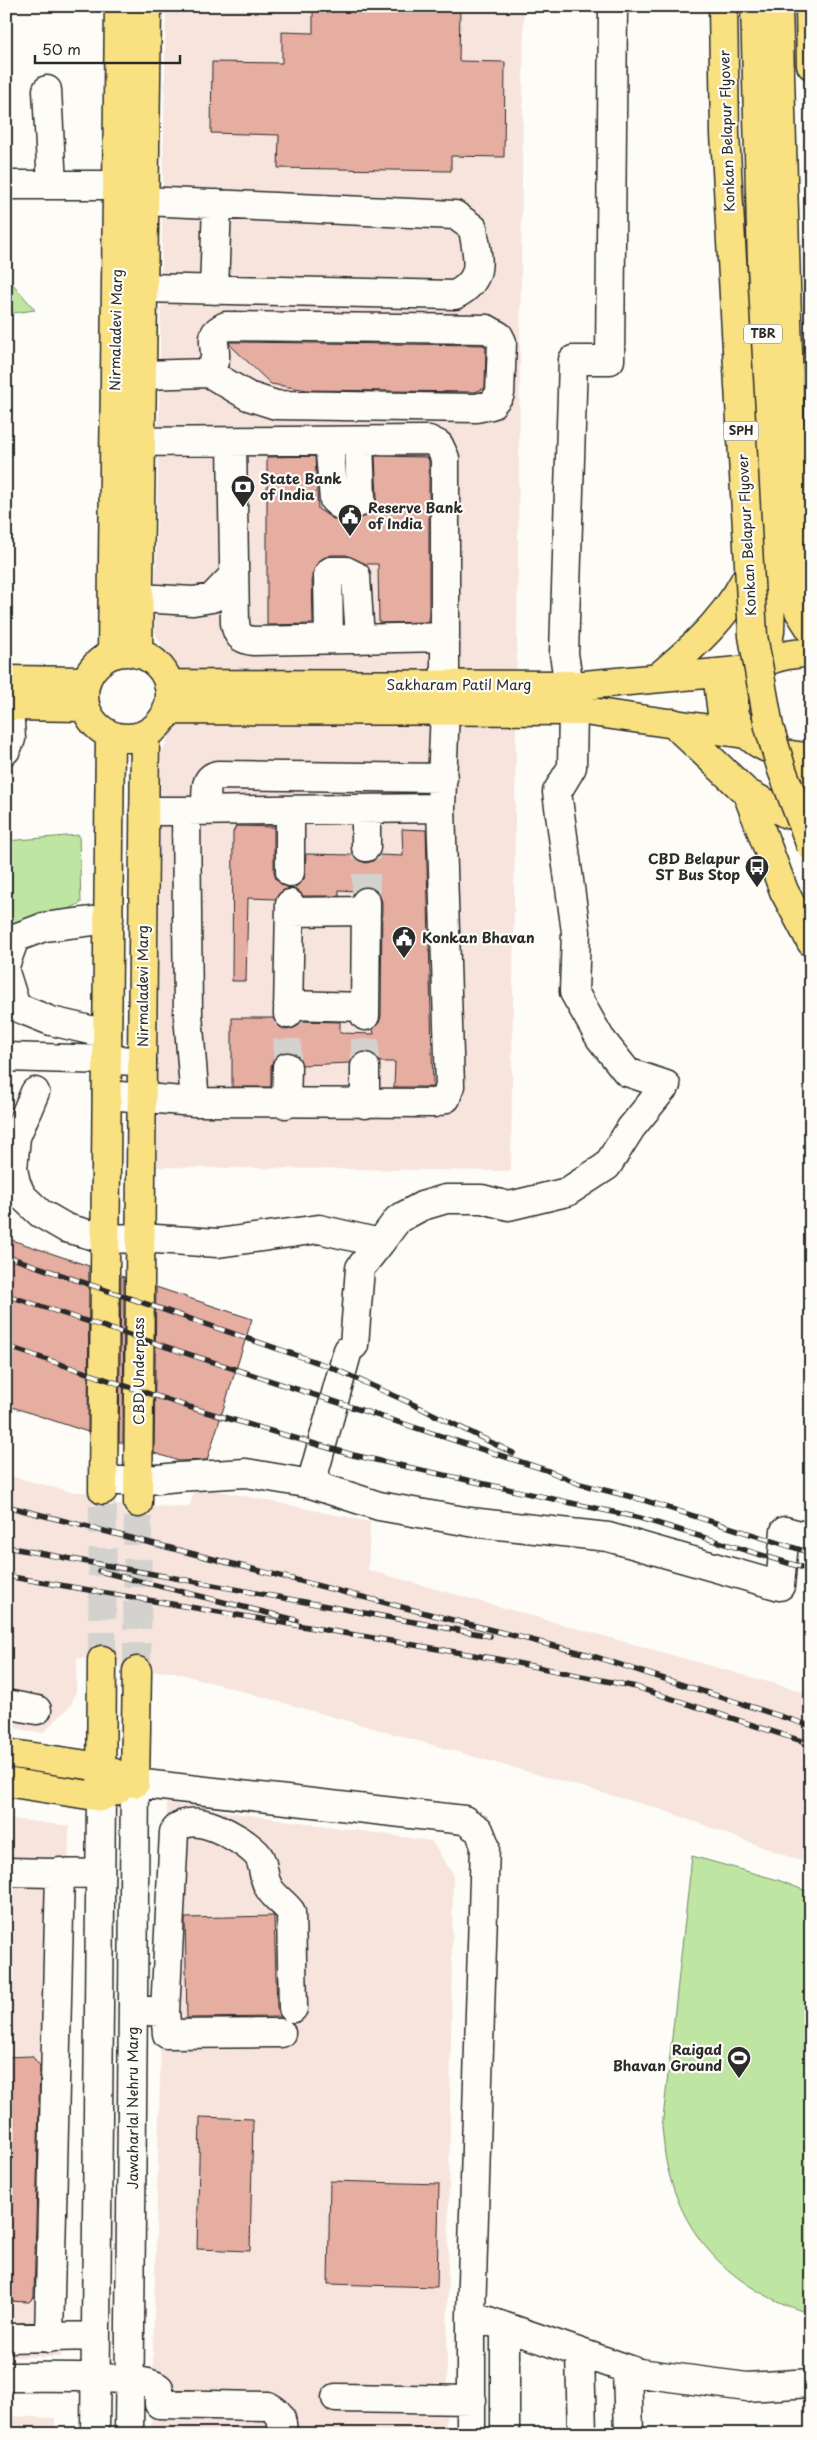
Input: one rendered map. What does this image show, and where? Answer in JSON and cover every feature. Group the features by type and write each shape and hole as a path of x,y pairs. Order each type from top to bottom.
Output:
{"main road":[{"name":"Nirmaladevi Marg","path":"119,6 117,184 128,443 139,598 125,654"},
{"name":"Nirmaladevi Marg","path":"125,654 128,443 142,375 147,6"},
{"name":"Konkan Belapur Flyover","path":"724,6 725,134 753,636 769,726 782,770 811,846"},
{"name":"TBR","path":"734,732 734,700 737,689 757,665 770,631 769,518 755,6"},
{"name":"TBR","path":"778,6 795,597 798,611 811,630"},
{"path":"810,6 811,65"},
{"path":"657,678 696,645 729,607 753,564 769,518"},
{"name":"Sakharam Patil Marg","path":"168,697 571,698 657,678 717,673 757,665 781,656 811,652"},
{"path":"125,654 157,665 168,697 162,720 145,734 134,738 110,735 94,724 86,694 92,669 101,660 125,654"},
{"path":"717,673 734,732 779,753 806,757 811,785"},
{"path":"7,697 86,694"},
{"name":"Sakharam Patil Marg","path":"571,698 673,724 734,732"},
{"path":"673,724 747,793 787,814 811,820"},
{"name":"Nirmaladevi Marg","path":"140,1238 145,734"},
{"path":"103,1485 110,735"},
{"path":"747,793 784,891 811,942"},
{"name":"CBD Underpass","path":"138,1492 140,1238"},
{"path":"101,1797 102,1660"},
{"path":"135,1783 136,1671"},
{"path":"6,1753 101,1767 135,1783"},
{"path":"6,1782 101,1797 135,1783"}],"street":[{"path":"312,1484 348,1350 354,1345 360,1268 398,1219 422,1206 455,1199 482,1199 509,1206 567,1192 607,1166 631,1128 666,1085 627,1072 600,1038 574,992 576,932 557,792 572,767 571,698 564,654 573,360 610,360 613,6"},
{"path":"46,90 52,185"},
{"path":"6,185 117,184 144,193 217,204 455,215 473,228 478,270 473,283 455,295 143,288"},
{"path":"214,290 217,204"},
{"path":"142,375 209,373 248,396 276,405 483,407 491,405 500,394 502,342 499,336 487,329 226,326 217,329 214,336 215,357 209,373"},
{"path":"107,1095 195,1102 286,1104 435,1103 446,1098 450,1086 441,808 445,697 445,458 439,446 429,440 128,443"},
{"path":"329,441 334,500 340,505 358,503 361,498 358,441"},
{"path":"232,443 235,623 237,634 243,640 444,637"},
{"path":"329,639 328,576 332,571 346,571 356,576 360,639"},
{"path":"139,598 193,601 212,598 234,575"},
{"path":"6,750 11,739 7,697"},
{"path":"195,1102 188,1014 197,810 210,777 217,774 443,778"},
{"path":"366,808 366,847"},
{"path":"144,811 441,808"},
{"path":"290,810 290,872"},
{"path":"366,906 365,1012 288,1010 290,908 366,906"},
{"path":"6,963 15,938 44,927 109,919"},
{"path":"6,975 16,1007 142,1061"},
{"path":"6,1057 107,1047"},
{"path":"286,1104 287,1067"},
{"path":"365,1067 365,1104"},
{"path":"35,1092 16,1136 13,1169 22,1196 40,1213 66,1228 106,1239 140,1238 218,1244 319,1229 380,1243"},
{"path":"103,1485 138,1492 246,1473 312,1484 379,1506 470,1522 608,1537 780,1586 785,1531 811,1538"},
{"path":"6,1704 37,1710"},
{"path":"135,1783 464,1820 479,1830 485,1845 472,2315 471,2434"},
{"name":"Jawaharlal Nehru Marg","path":"129,2434 131,2380 135,1783"},
{"path":"95,2434 101,1797"},
{"path":"281,2033 167,2034 165,2012 170,1905 174,1838 178,1826 188,1822 217,1827 257,1854 263,1866 268,1887 284,1901 291,1912 293,2008"},
{"path":"6,1872 100,1874"},
{"path":"49,2338 60,1872"},
{"path":"135,1903 170,1905"},
{"path":"99,2010 165,2012"},
{"path":"472,2315 639,2373 747,2387 811,2383"},
{"path":"505,2327 505,2434"},
{"path":"6,2338 95,2336"},
{"path":"580,2353 582,2434"},
{"path":"628,2370 629,2434"},
{"path":"6,2377 131,2380 156,2384 159,2388 159,2404 268,2406 279,2411 282,2418 283,2434"},
{"path":"336,2398 472,2400"}],"shaded area":[{"path":"166,6 524,6 511,1171 157,1167 161,754 181,710 181,684 155,632"},
{"path":"6,1475 71,1492 116,1492 116,1505 189,1507 196,1486 370,1522 368,1570 811,1694 811,1865 660,1809 174,1672 121,1670 119,1660 77,1658 76,1691 71,1705 43,1733 6,1727"},
{"path":"167,1803 431,1841 453,1874 446,2434 151,2434"},
{"path":"6,1818 69,1826 61,2357 6,2357"},
{"path":"6,2416 55,2418 55,2434 6,2434"}],"green space":[{"path":"6,276 35,310 6,314"},
{"path":"79,835 81,903 6,941 6,841"},
{"name":"Raigad Bhavan Ground","path":"692,1856 778,1880 811,1893 811,2314 784,2304 760,2292 738,2278 718,2261 701,2241 687,2219 675,2194 667,2166 662,2128"}],"building":[{"path":"313,6 460,6 459,61 505,62 504,157 451,156 451,171 278,168 279,135 211,133 212,62 282,63 282,32 313,33"},
{"path":"230,342 483,345 486,347 485,388 475,392 307,390 271,384 230,345"},
{"name":"Reserve Bank of India","path":"315,456 318,509 335,520 341,521 366,516 374,506 377,497 375,456 427,457 429,461 429,622 379,623 378,564 366,564 346,555 331,555 319,561 312,575 313,624 267,625 267,457"},
{"path":"236,826 274,827 274,872 276,879 282,885 290,888 282,891 276,899 248,898 246,981 232,981 233,832"},
{"name":"Konkan Bhavan","path":"402,829 426,830 433,1087 394,1087 395,1062 379,1062 373,1054 365,1051 357,1054 350,1063 302,1065 295,1053 288,1051 280,1053 274,1058 271,1066 271,1087 232,1087 232,1018 273,1018 280,1027 287,1030 296,1027 302,1021 340,1022 340,1033 374,1034 373,1029 379,1023 381,1016 382,902 379,894 367,886 355,891 339,890 339,896 303,896 298,890 290,888 297,886 304,879 306,854 352,855 366,863 373,861 379,855 403,856"},
{"path":"6,1238 89,1266 88,1432 6,1405"},
{"path":"121,1276 124,1277 123,1443 119,1442"},
{"path":"156,1287 252,1319 207,1460 179,1461 154,1453"},
{"path":"274,1916 277,2008 281,2017 187,2018 185,1918"},
{"path":"32,2056 40,2066 34,2297 29,2302 6,2301 6,2057"},
{"path":"200,2117 253,2119 250,2251 197,2249"},
{"path":"330,2181 439,2184 437,2287 328,2284"}],"tunnel":[{"path":"366,847 366,902"},
{"path":"287,1067 288,1014"},
{"path":"365,1016 365,1067"},
{"path":"102,1660 103,1490"},
{"path":"137,1671 138,1503"}],"railway":[{"path":"6,1256 328,1366 406,1401 513,1453"},
{"path":"6,1295 546,1470 580,1484 640,1499 811,1553"},
{"path":"6,1346 189,1407 353,1455 640,1518 811,1570"},
{"path":"6,1506 590,1655 811,1726"},
{"path":"6,1547 490,1636"},
{"path":"99,1571 296,1620"},
{"path":"6,1576 497,1659 636,1687 811,1744"}],"place":[{"name":"State Bank of India","path":"243,508"},
{"name":"Reserve Bank of India","path":"350,537"},
{"name":"CBD Belapur ST Bus Stop","path":"757,888"},
{"name":"Konkan Bhavan","path":"404,959"},
{"name":"Raigad Bhavan Ground","path":"739,2079"}]}
